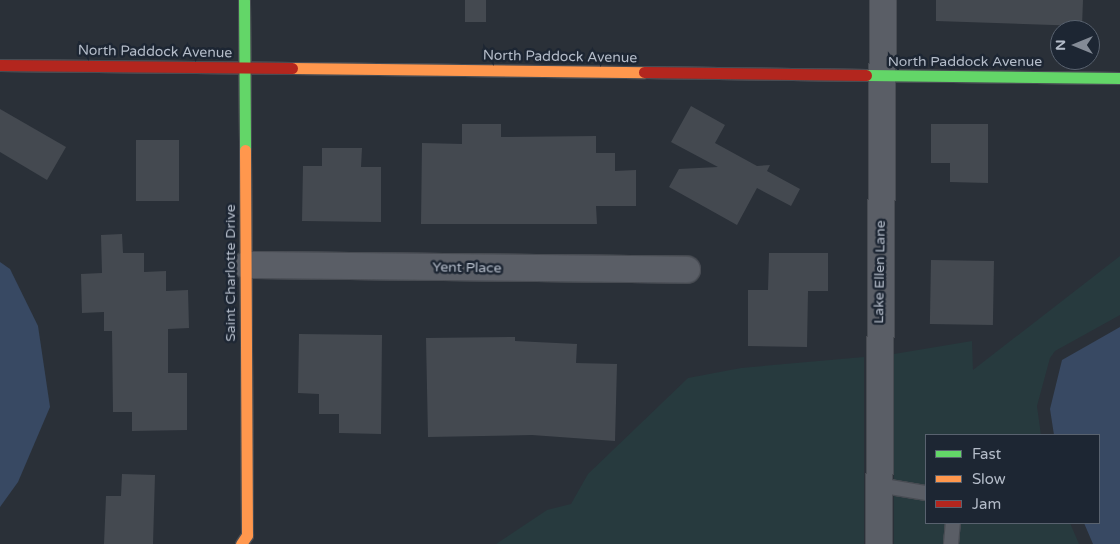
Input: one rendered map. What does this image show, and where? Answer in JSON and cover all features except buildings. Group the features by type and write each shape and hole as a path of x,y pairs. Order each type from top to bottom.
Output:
{"street":[{"name":"Saint Charlotte Drive","path":"240,544 247,535 246,68 244,0"},
{"name":"Lake Ellen Lane","path":"878,544 883,0"},
{"name":"North Paddock Avenue","path":"0,65 1120,78"},
{"name":"Yent Place","path":"246,265 687,270"}],"lane":[{"path":"878,486 925,493"},
{"path":"953,524 953,543"}],"green space":[{"path":"1120,256 1120,315 1055,351 1050,358 1037,406 1041,434 925,434 925,524 1070,524 1079,544 894,544 894,354 972,341 973,370"},
{"path":"864,357 864,544 496,544 547,510 571,504 588,474 688,378 741,368"}],"water":[{"path":"0,262 10,269 38,326 50,407 18,482 0,507"},
{"path":"1120,327 1120,544 1093,544 1084,524 1100,524 1100,434 1054,434 1050,409 1062,360"}],"traffic: fast":[{"path":"244,0 245,150"},
{"path":"866,75 1120,78"}],"traffic: slow":[{"path":"292,68 644,72"},
{"path":"241,544 247,535 245,150"}],"traffic: jam":[{"path":"0,65 292,68"},
{"path":"644,72 866,75"}]}
